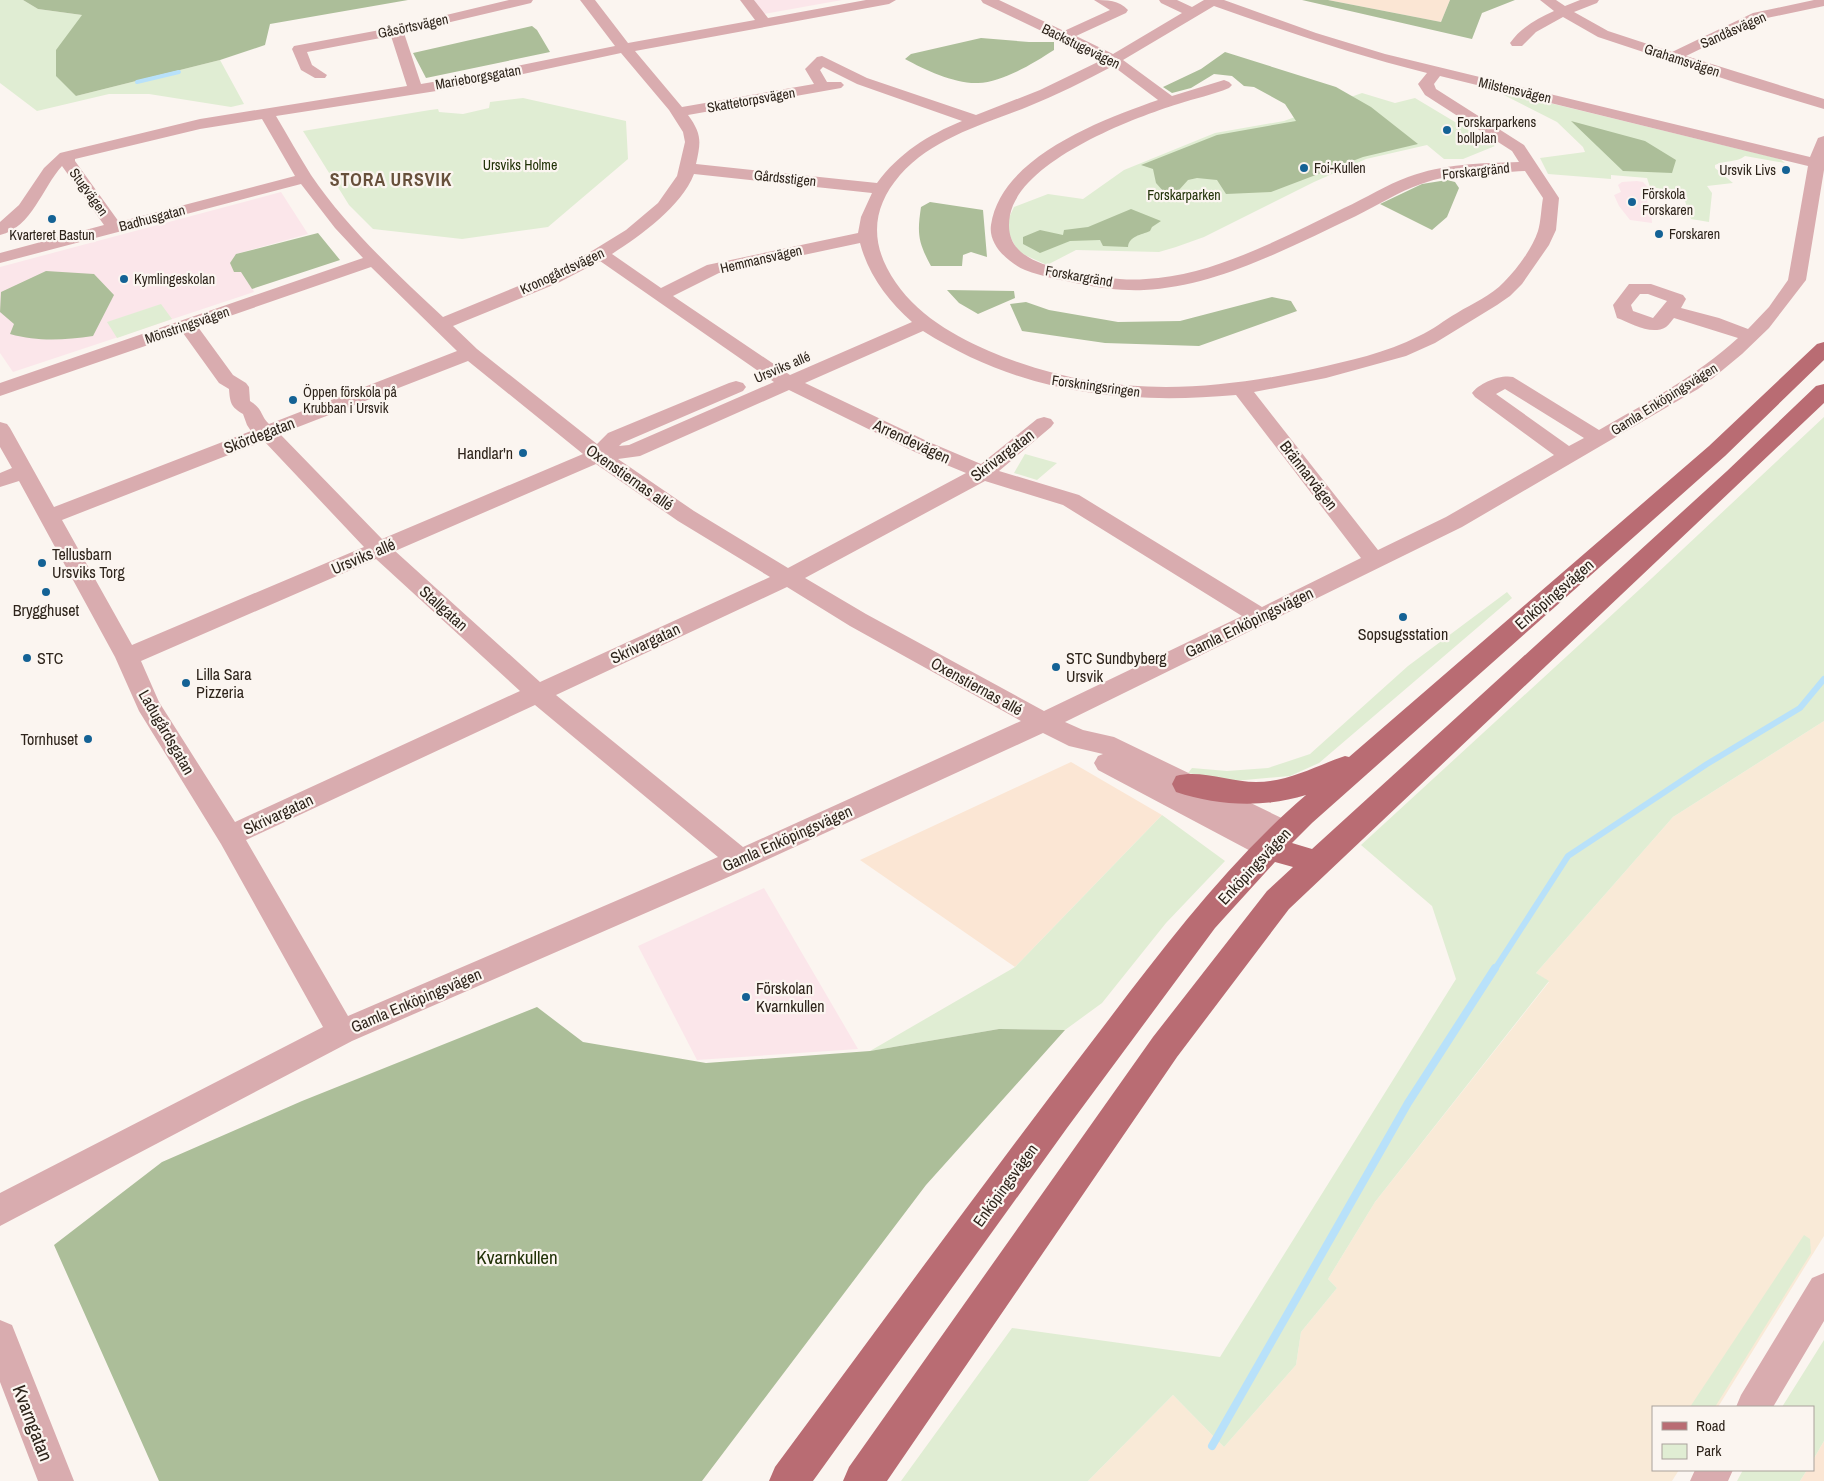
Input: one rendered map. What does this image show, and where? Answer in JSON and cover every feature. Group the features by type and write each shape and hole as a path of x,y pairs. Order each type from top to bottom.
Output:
{"main road":[{"name":"Enköpingsvägen","path":"789,1481 1061,1109 1198,927 1277,840 1369,755 1717,451 1824,348"},
{"path":"863,1481 1165,1047 1278,900 1824,391"},
{"path":"1186,784 1243,793 1278,792 1314,781 1369,755"},
{"path":"1277,840 1317,863"}],"street":[{"name":"Gåsörtsvägen","path":"320,75 306,67 299,49 396,31 526,0"},
{"name":"Kronogårdsvägen","path":"440,325 560,275 601,254 643,227 675,195 688,168 693,141 679,112 587,0"},
{"path":"747,0 765,23"},
{"name":"Marieborgsgatan","path":"66,156 200,124 415,88 462,82 625,48 889,0"},
{"path":"994,3 1024,0"},
{"path":"1063,37 1121,10 1101,0"},
{"path":"1166,0 1192,12"},
{"path":"867,236 872,213 882,188 895,171 916,151 974,120 1017,105 1114,60 1212,0"},
{"name":"Milstensvägen","path":"1212,0 1311,36 1380,57 1820,164"},
{"name":"Grahamsvägen","path":"1547,0 1579,22 1603,34 1739,79 1824,104"},
{"path":"1517,43 1527,32 1564,12 1592,0"},
{"name":"Sandåsvägen","path":"1673,58 1758,16 1824,2"},
{"name":"Backstugevägen","path":"994,3 1114,60 1169,101"},
{"path":"396,31 405,53 415,88"},
{"name":"Skattetorpsvägen","path":"823,87 812,70 822,60 862,81 974,120"},
{"name":"Forskningsringen","path":"867,236 876,265 890,290 917,318 936,333 994,362 1027,374 1070,385 1160,394 1242,390 1286,382 1373,360 1424,341 1506,291 1535,253 1546,230 1551,198 1528,166 1518,148 1430,92 1426,84 1436,71"},
{"name":"Skattetorpsvägen","path":"679,112 862,81"},
{"name":"Forskargränd","path":"1224,85 1208,93 1169,101 1093,131 1042,163 1019,185 1004,207 998,230 1007,250 1039,270 1104,283 1153,284 1194,277 1241,261 1421,178 1468,170 1528,166"},
{"name":"Oxenstiernas allé","path":"266,112 304,178 374,260 470,354 598,455 686,516 858,620 1043,722 1078,739 1105,744 1186,784 1277,840"},
{"name":"Gamla Enköpingsvägen","path":"0,1210 342,1032 740,860 1043,722 1454,522 1570,456 1691,385 1727,359 1751,336 1788,295 1797,280 1824,141"},
{"path":"0,230 24,210 48,174 62,157 66,156"},
{"name":"Stugvägen","path":"66,156 67,161 115,228"},
{"name":"Gårdsstigen","path":"688,168 882,188"},
{"name":"Badhusgatan","path":"0,258 304,178"},
{"name":"Hemmansvägen","path":"660,295 714,270 867,236"},
{"name":"Arrendevägen","path":"601,254 725,341 789,383 922,447 983,473 1071,500 1262,617"},
{"name":"Mönstringsvägen","path":"0,390 374,260"},
{"path":"1670,311 1712,322 1751,336"},
{"name":"Ursviks allé","path":"127,657 598,455 633,451 661,428 772,372 917,318"},
{"name":"Ursviks allé","path":"661,428 789,383 917,318"},
{"name":"Stallgatan","path":"187,325 226,379 239,387 240,404 252,411 257,425 266,432 379,549 537,693 740,860"},
{"name":"Skördegatan","path":"48,517 470,354"},
{"name":"Gamla Enköpingsvägen","path":"1570,456 1482,393 1506,381 1599,439"},
{"name":"Brännarvägen","path":"1242,390 1375,561"},
{"name":"Skrivargatan","path":"230,836 787,578 983,473 1044,423"},
{"name":"Ladugårdsgatan","path":"0,428 127,657 148,705 230,836 342,1032"},
{"path":"0,480 23,472"},
{"name":"Oxenstiernas allé","path":"1078,739 1094,756 1277,840"},
{"path":"1754,1406 1824,1290"},
{"name":"Kvarngatan","path":"0,1337 56,1481"}],"shaded area":[{"path":"754,0 842,0 764,14"},
{"path":"1328,0 1450,0 1441,22"},
{"name":"Förskola Forskaren","path":"1622,182 1643,182 1657,197 1647,196 1648,208 1651,208 1652,223 1630,220 1619,206 1614,195 1621,192 1618,185"},
{"name":"Kymlingeskolan","path":"281,192 308,234 236,254 254,292 13,372 0,353 0,267"},
{"path":"1824,721 1824,1236 1719,1406 1652,1406 1652,1471 1678,1471 1672,1481 1088,1481 1173,1395 1224,1447 1296,1365 1301,1332 1337,1288 1328,1279 1375,1202 1549,982 1536,973 1673,817"},
{"path":"1071,762 1162,815 1015,967 860,860"},
{"name":"Förskolan Kvarnkullen","path":"764,888 858,1049 697,1060 638,946"},
{"path":"1824,1441 1824,1481 1800,1481 1806,1471 1814,1471 1814,1458"}],"green space":[{"path":"0,0 23,0 38,9 82,15 76,96 220,60 244,104 231,107 149,94 109,94 37,111 0,83"},
{"path":"23,0 408,0 270,24 265,45 220,60 76,96 56,76 56,50 82,15 38,9"},
{"path":"1302,0 1328,0 1441,22 1450,0 1515,0 1482,13 1472,39"},
{"path":"532,26 537,30 550,52 426,78 413,53"},
{"path":"981,38 1054,42 1054,50 1008,76 978,83 950,79 905,59 911,54"},
{"path":"1225,52 1336,87 1371,107 1418,144 1363,157 1271,192 1226,194 1217,180 1197,178 1188,180 1179,190 1163,191 1156,183 1153,169 1141,165 1217,135 1296,121 1285,104 1254,87 1244,86 1232,76 1214,74 1191,88 1172,93 1163,87 1201,69"},
{"path":"1505,92 1780,159 1785,163 1745,156 1738,160 1715,165 1715,168 1733,183 1707,186 1712,193 1709,222 1691,219 1682,192 1650,187 1647,178 1611,175 1611,179 1548,174 1540,158 1585,152 1583,147 1557,122 1502,94"},
{"name":"Forskarparken","path":"1362,93 1395,103 1415,98 1495,146 1463,159 1444,159 1427,145 1366,159 1314,182 1204,237 1159,252 1076,250 1047,265 1018,252 1005,226 1014,207 1048,194 1083,199 1124,170 1215,133 1284,121"},
{"name":"Ursviks Holme","path":"523,98 626,121 628,159 548,227 462,239 373,229 349,205 303,131 438,109 439,112 463,114 489,108 490,102"},
{"path":"1571,121 1645,141 1676,160 1672,173 1623,171"},
{"path":"1447,180 1455,182 1459,188 1447,217 1432,230 1380,204 1422,184"},
{"path":"930,202 983,210 987,257 971,252 963,255 962,266 931,266 923,250 919,231 921,207"},
{"path":"1131,209 1161,221 1152,227 1150,231 1133,238 1128,247 1103,246 1100,240 1070,241 1040,253 1023,244 1023,237 1040,230 1063,235 1064,230 1088,227"},
{"path":"318,233 340,260 252,289 241,272 234,272 230,263 236,254"},
{"path":"46,271 94,274 114,295 93,336 52,339 21,337 10,334 14,324 0,312 1,292"},
{"path":"947,290 1014,291 1015,298 978,314 959,303"},
{"path":"1272,297 1291,301 1297,311 1199,346 1105,343 1022,331 1010,304 1026,302 1049,310 1118,322 1180,321"},
{"path":"161,304 172,319 117,338 107,322"},
{"path":"1824,417 1824,721 1673,817 1536,973 1549,981 1375,1202 1328,1279 1337,1288 1301,1332 1296,1365 1224,1447 1173,1395 1088,1481 901,1481 1012,1328 1220,1357 1456,979 1432,906 1361,845"},
{"path":"1025,454 1057,463 1037,480 1014,473"},
{"path":"1507,592 1512,598 1319,763 1290,776 1234,781 1188,773 1192,768 1227,771 1268,768 1310,754 1408,666"},
{"path":"1162,815 1225,861 1166,923 1102,1003 1065,1030 999,1029 870,1051 1015,967"},
{"name":"Kvarnkullen","path":"537,1007 583,1042 706,1063 870,1051 999,1029 1065,1030 926,1185 702,1481 159,1481 54,1245 162,1162 302,1101"},
{"path":"1804,1235 1810,1239 1811,1253 1716,1406 1691,1406"},
{"path":"1824,1340 1824,1441 1814,1458 1814,1406 1783,1406"},
{"path":"1742,1471 1806,1471 1800,1481 1737,1481"}],"waterway":[{"path":"137,82 179,72"},
{"path":"1495,969 1568,856 1707,764 1800,708 1824,679"},
{"path":"1212,1446 1408,1103 1495,968"}],"place":[{"name":"Forskarparkens bollplan","path":"1447,130"},
{"name":"Foi-Kullen","path":"1304,168"},
{"name":"Ursvik Livs","path":"1786,170"},
{"name":"Förskola Forskaren","path":"1632,202"},
{"name":"Kvarteret Bastun","path":"52,219"},
{"name":"Forskaren","path":"1659,234"},
{"name":"Kymlingeskolan","path":"124,279"},
{"name":"Öppen förskola på Krubban i Ursvik","path":"293,400"},
{"name":"Handlar'n","path":"523,453"},
{"name":"Tellusbarn Ursviks Torg","path":"42,563"},
{"name":"Brygghuset","path":"46,592"},
{"name":"Sopsugsstation","path":"1403,617"},
{"name":"STC","path":"27,658"},
{"name":"STC Sundbyberg Ursvik","path":"1056,667"},
{"name":"Lilla Sara Pizzeria","path":"186,683"},
{"name":"Tornhuset","path":"88,739"},
{"name":"Förskolan Kvarnkullen","path":"746,997"}],"district":[{"name":"STORA URSVIK","path":"391,180"}]}
